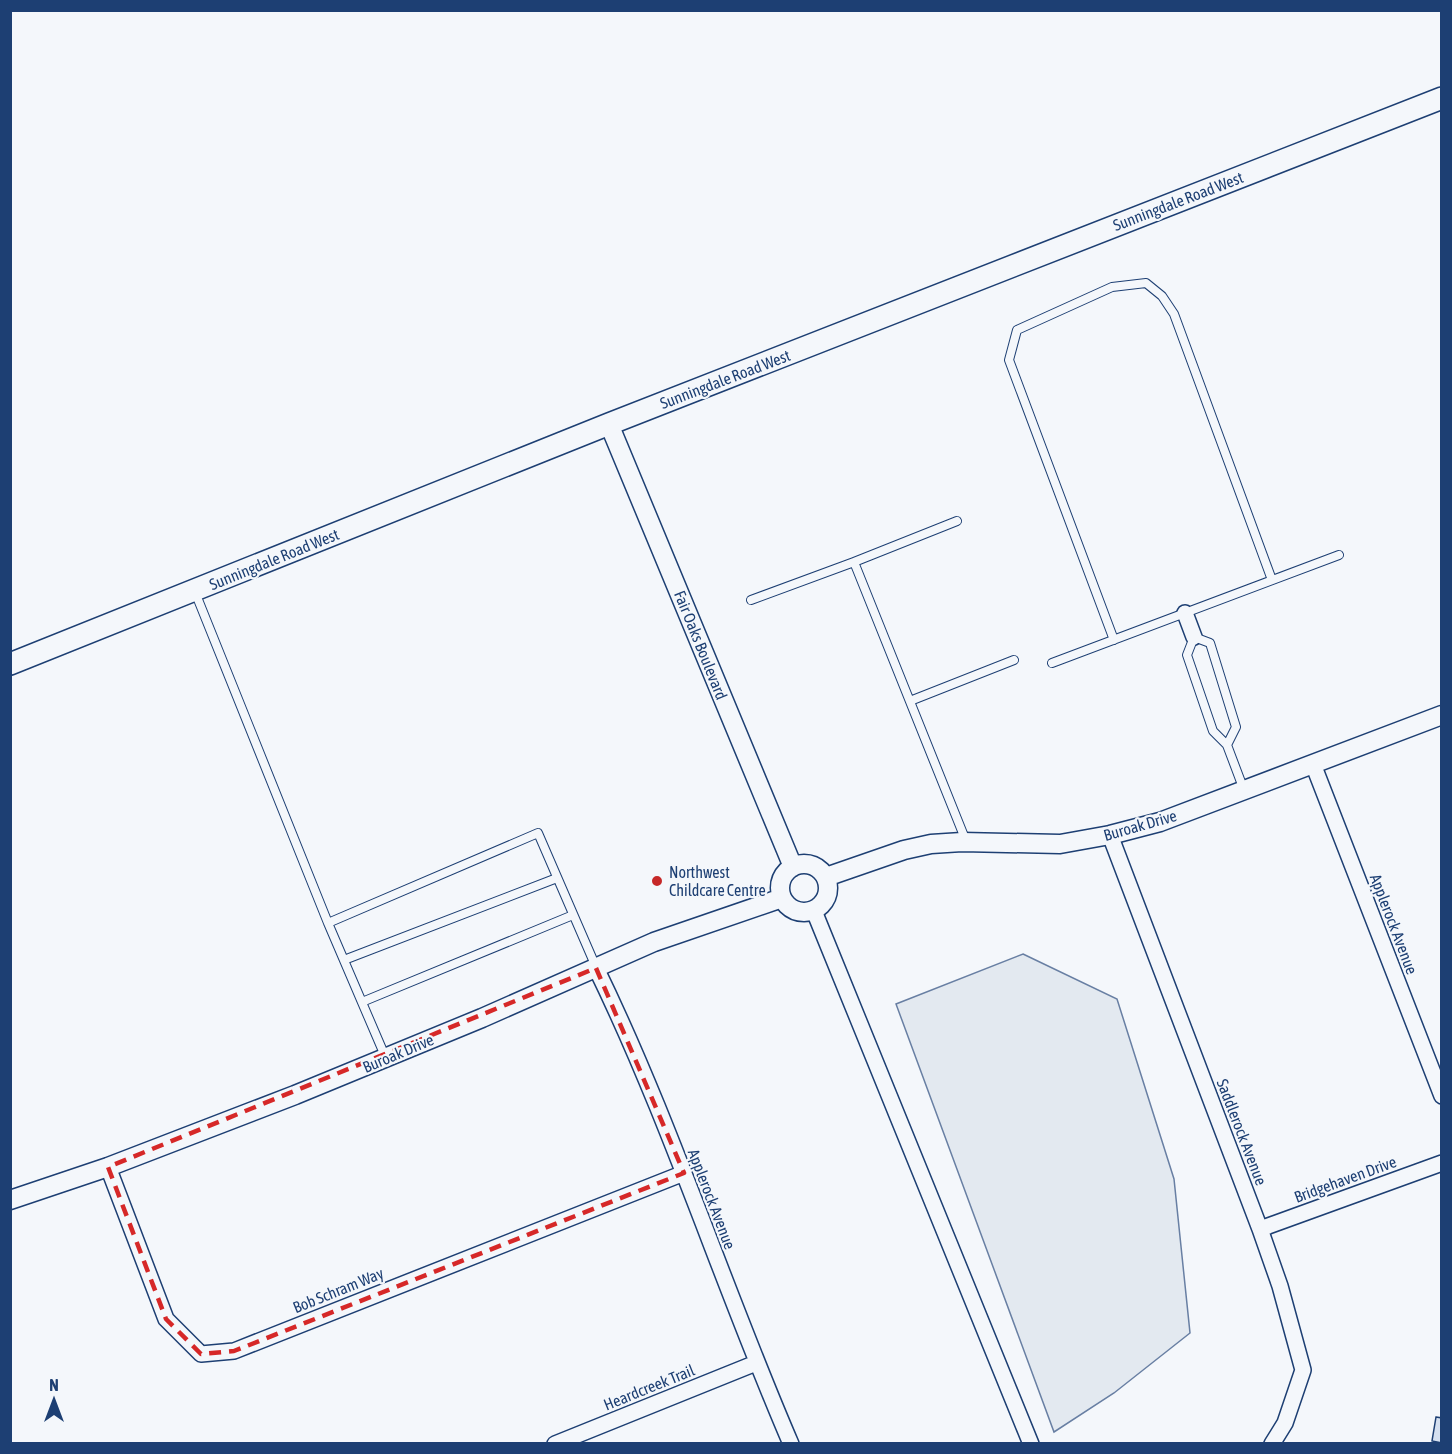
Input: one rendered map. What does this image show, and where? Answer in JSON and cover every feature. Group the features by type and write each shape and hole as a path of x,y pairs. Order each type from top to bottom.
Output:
{"main road":[{"name":"Sunningdale Road West","path":"10,664 609,424 1442,98"}],"street":[{"name":"Fair Oaks Boulevard","path":"609,424 793,867"},
{"path":"1185,613 1194,637"},
{"name":"Buroak Drive","path":"826,877 904,850 931,844 967,842 1060,844 1110,835 1160,822 1442,715"},
{"name":"Applerock Avenue","path":"1314,764 1442,1096"},
{"name":"Saddlerock Avenue","path":"1110,835 1260,1229 1280,1286 1303,1370 1285,1423 1272,1443"},
{"path":"807,864 815,867 826,877 829,889 827,898 814,911 800,913 789,907 782,898 780,886 784,874 793,867 807,864"},
{"name":"Buroak Drive","path":"10,1200 108,1167 386,1058 654,942 782,898"},
{"path":"814,911 1031,1443"},
{"name":"Applerock Avenue","path":"596,968 684,1173 756,1363 791,1443"},
{"name":"Bridgehaven Drive","path":"1260,1229 1442,1163"},
{"name":"Bob Schram Way","path":"108,1167 166,1319 201,1354 234,1351 684,1173"},
{"name":"Heardcreek Trail","path":"555,1443 756,1363"}],"lane":[{"path":"1114,640 1009,360 1017,330 1112,287 1146,284 1162,296 1174,314 1272,580"},
{"path":"751,600 957,522"},
{"path":"1052,663 1338,555"},
{"path":"854,562 967,842"},
{"path":"194,591 328,923 386,1058"},
{"path":"1227,746 1236,727 1210,643 1194,637 1187,655 1213,731 1227,746 1244,790"},
{"path":"910,701 1014,660"},
{"path":"328,923 538,833 596,968"},
{"path":"344,960 557,878"},
{"path":"362,1002 573,915"}],"highlighted area":[{"path":"596,968 684,1173 234,1351 201,1354 166,1319 108,1167"}],"shaded area":[{"path":"1023,954 1117,999 1174,1179 1190,1333 1114,1393 1054,1432 896,1004"}],"building":[{"path":"1436,1417 1442,1418 1442,1443 1432,1441"}],"place":[{"name":"Northwest Childcare Centre","path":"657,881"}]}
